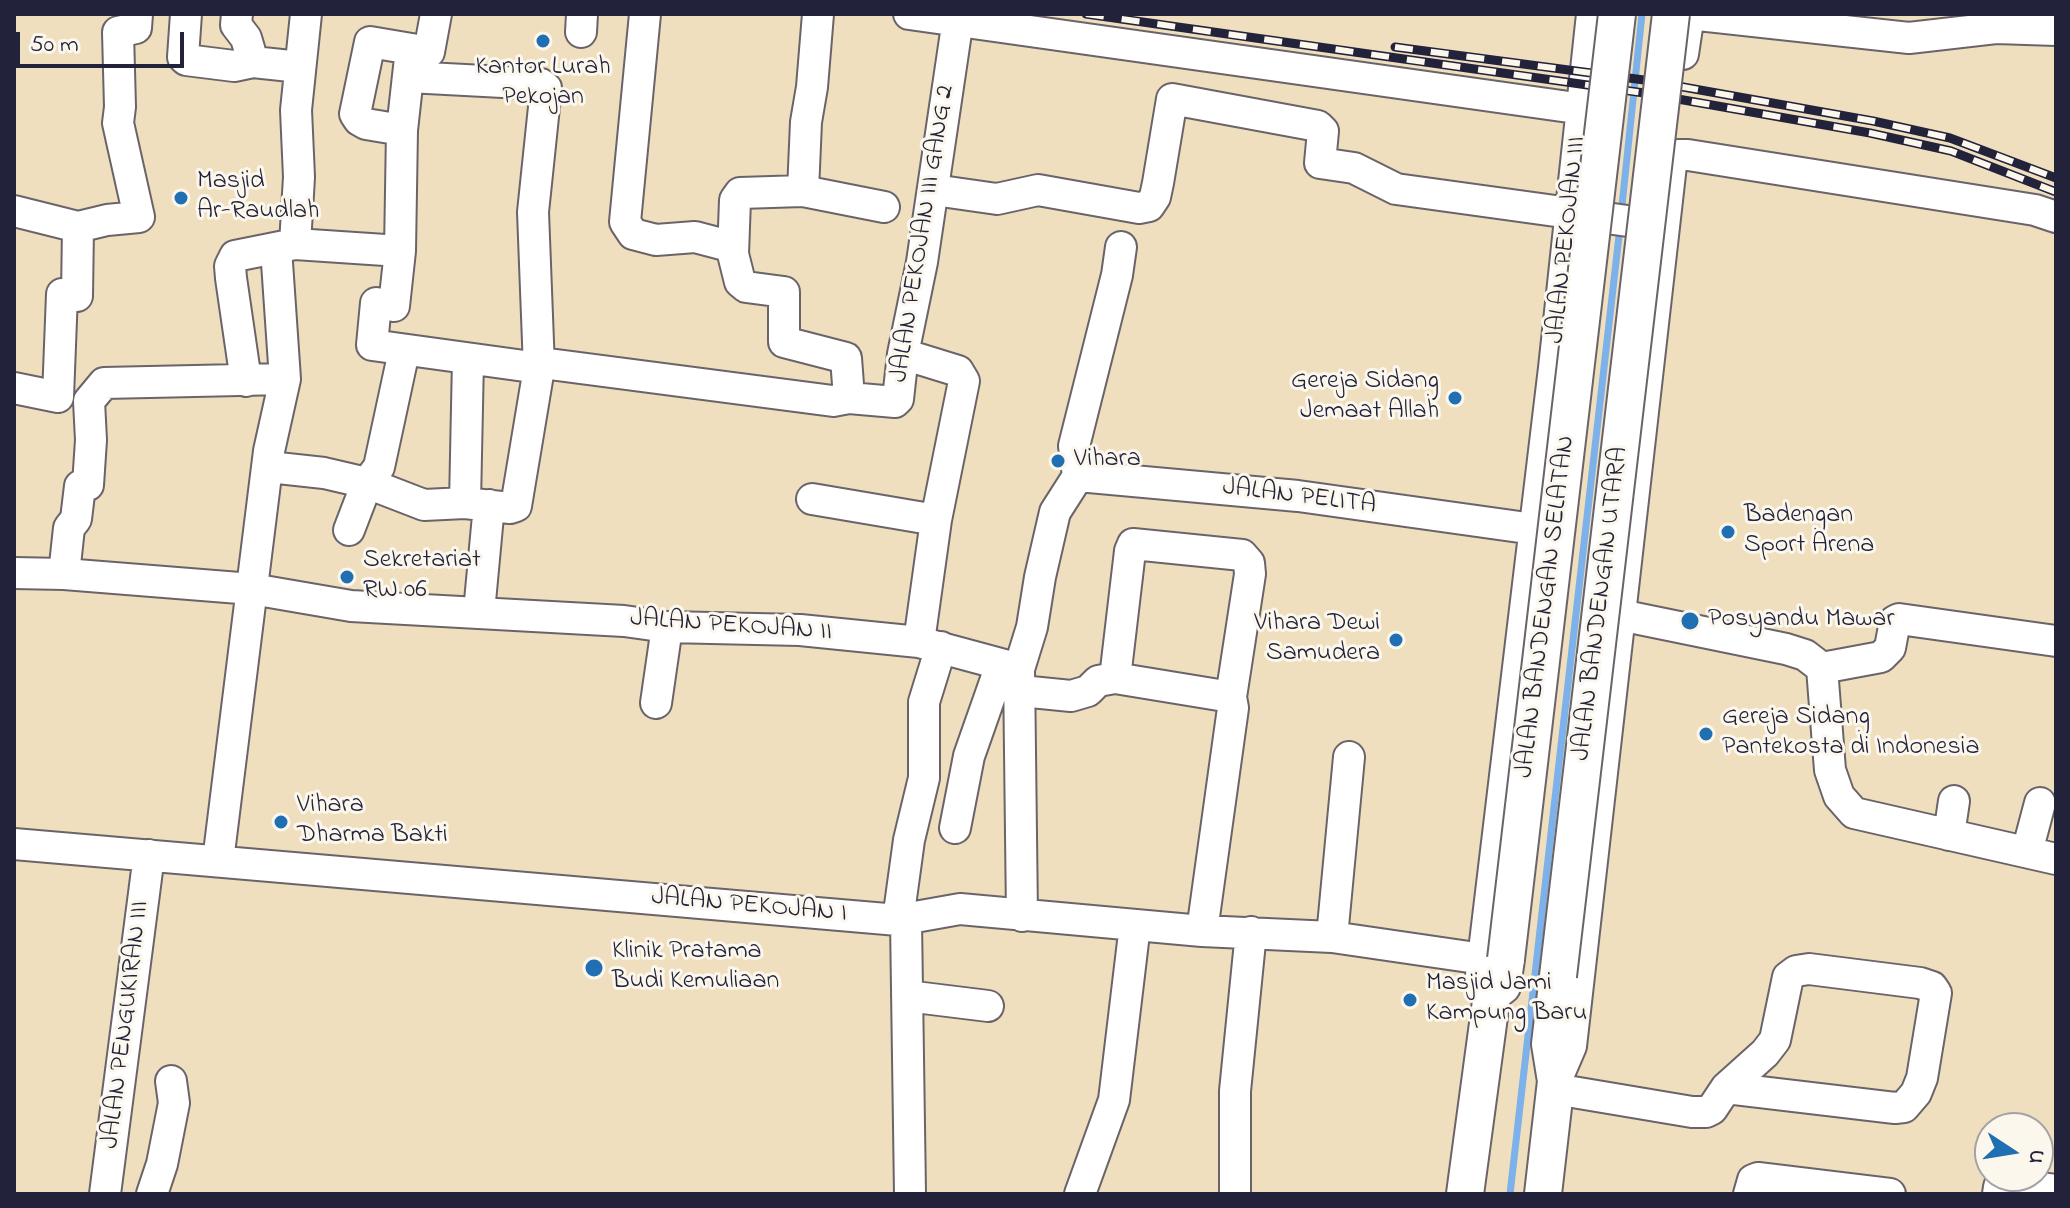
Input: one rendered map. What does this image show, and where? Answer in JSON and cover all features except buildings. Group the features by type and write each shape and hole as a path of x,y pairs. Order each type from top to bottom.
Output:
{"main road":[{"name":"JALAN BANDENGAN SELATAN","path":"1465,1194 1492,994 1502,986 1494,959 1617,14"},
{"name":"JALAN BANDENGAN UTARA","path":"1543,1194 1556,1085 1550,1044 1671,14"}],"street":[{"path":"14,211 78,227 139,217 118,123 118,32 136,28 137,14"},
{"path":"186,14 183,57 186,60 234,66 253,62 300,67"},
{"path":"237,14 236,25 246,38 253,62"},
{"path":"218,861 269,451 285,379 286,246 299,177 296,110 306,14"},
{"path":"436,14 416,59 402,130 400,251 394,307 377,302 374,346 539,368 549,364 833,401 849,398 846,358 785,344 784,292 742,285 733,247 735,200 737,195 803,191 884,207"},
{"path":"645,14 625,222 633,234 656,240 695,237 733,247"},
{"path":"803,191 806,122 818,14"},
{"name":"JALAN PEKOJAN III","path":"909,14 1583,109 1577,215 1534,529 1494,959"},
{"path":"1583,109 1592,14"},
{"path":"1681,69 1689,14 1909,38 1996,28 2056,30"},
{"name":"JALAN PEKOJAN III GANG 2","path":"849,398 896,401 921,271 958,19"},
{"path":"269,467 324,473 367,483 424,505 516,506 539,368 533,212 546,88 541,84 416,59 370,42 355,114 366,124 402,130"},
{"path":"934,190 997,199 1038,190 1139,208 1149,206 1155,197 1172,99 1318,126 1323,131 1320,163 1354,168 1396,189 1660,226"},
{"path":"1726,1088 1904,1107 1916,1093 1922,1078 1936,993 1932,987 1920,983 1809,969 1796,971 1788,977 1775,1040 1726,1088 1712,1109 1706,1112 1692,1112 1556,1085 1571,1046 1660,226 1671,165 1678,155 1688,155 2035,210 2056,217"},
{"path":"58,397 62,294 77,296 78,227"},
{"path":"246,381 230,266 235,256 286,246 400,251"},
{"path":"955,828 969,756 1014,675 1032,627 1055,512 1073,482 1074,446 1117,275 1121,247"},
{"path":"349,530 367,483 379,467 404,351"},
{"path":"903,354 958,371 964,381 936,520 924,702 924,778 909,840 902,920 907,996 910,1194"},
{"path":"468,359 477,504 479,612"},
{"path":"64,574 69,528 76,519 80,486 88,485 91,440 89,401 104,383 285,379"},
{"path":"14,388 89,401"},
{"name":"JALAN PELITA","path":"1073,482 1298,496 1534,529"},
{"path":"812,499 936,520"},
{"path":"1202,931 1233,708 1231,697 1250,574 1249,563 1245,557 1235,554 1133,544 1115,678 1231,697"},
{"name":"JALAN PEKOJAN II","path":"14,573 252,589 351,606 624,621 667,627 800,630 930,644 1071,696 1088,691 1098,681 1115,678"},
{"path":"1620,615 1786,649 1805,655 1822,668 1875,660 1887,654 1893,640 1895,621 1899,619 2056,641"},
{"path":"656,703 667,627"},
{"path":"1822,668 1830,770 1839,796 1854,813 2042,856 2040,803"},
{"path":"1014,675 1022,916"},
{"path":"1332,937 1349,757"},
{"path":"1949,835 1954,801"},
{"name":"JALAN PEKOJAN I","path":"14,844 902,920 960,909 1202,931 1332,937 1494,959"},
{"name":"JALAN PENGUKIRAN III","path":"105,1194 149,855"},
{"path":"1080,1194 1114,1100 1135,925"},
{"path":"1235,1194 1235,1091 1251,932"},
{"path":"907,996 988,1006"},
{"path":"152,1194 162,1164 174,1103 171,1081"},
{"path":"1749,1194 1753,1180 1758,1178 1890,1194"},
{"path":"1998,1194 2001,1185 2005,1184 2056,1190"}],"waterway":[{"path":"1621,215 1642,14"},
{"path":"1510,1194 1620,227"}],"railway":[{"path":"1086,14 1644,93 1870,133 1951,151 2056,192"},
{"path":"1395,47 1644,80 1873,121 1950,138 2056,178"}],"place":[{"name":"Kantor Lurah Pekojan","path":"543,41"},
{"name":"Masjid Ar-Raudlah","path":"181,198"},
{"name":"Gereja Sidang Jemaat Allah","path":"1455,398"},
{"name":"Vihara","path":"1058,461"},
{"name":"Badengan Sport Arena","path":"1728,532"},
{"name":"Sekretariat RW 06","path":"347,577"},
{"name":"Posyandu Mawar","path":"1690,621"},
{"name":"Vihara Dewi Samudera","path":"1396,640"},
{"name":"Gereja Sidang Pantekosta di Indonesia","path":"1706,734"},
{"name":"Vihara Dharma Bakti","path":"281,822"},
{"name":"Klinik Pratama Budi Kemuliaan","path":"594,968"},
{"name":"Masjid Jami Kampung Baru","path":"1410,1000"}]}
